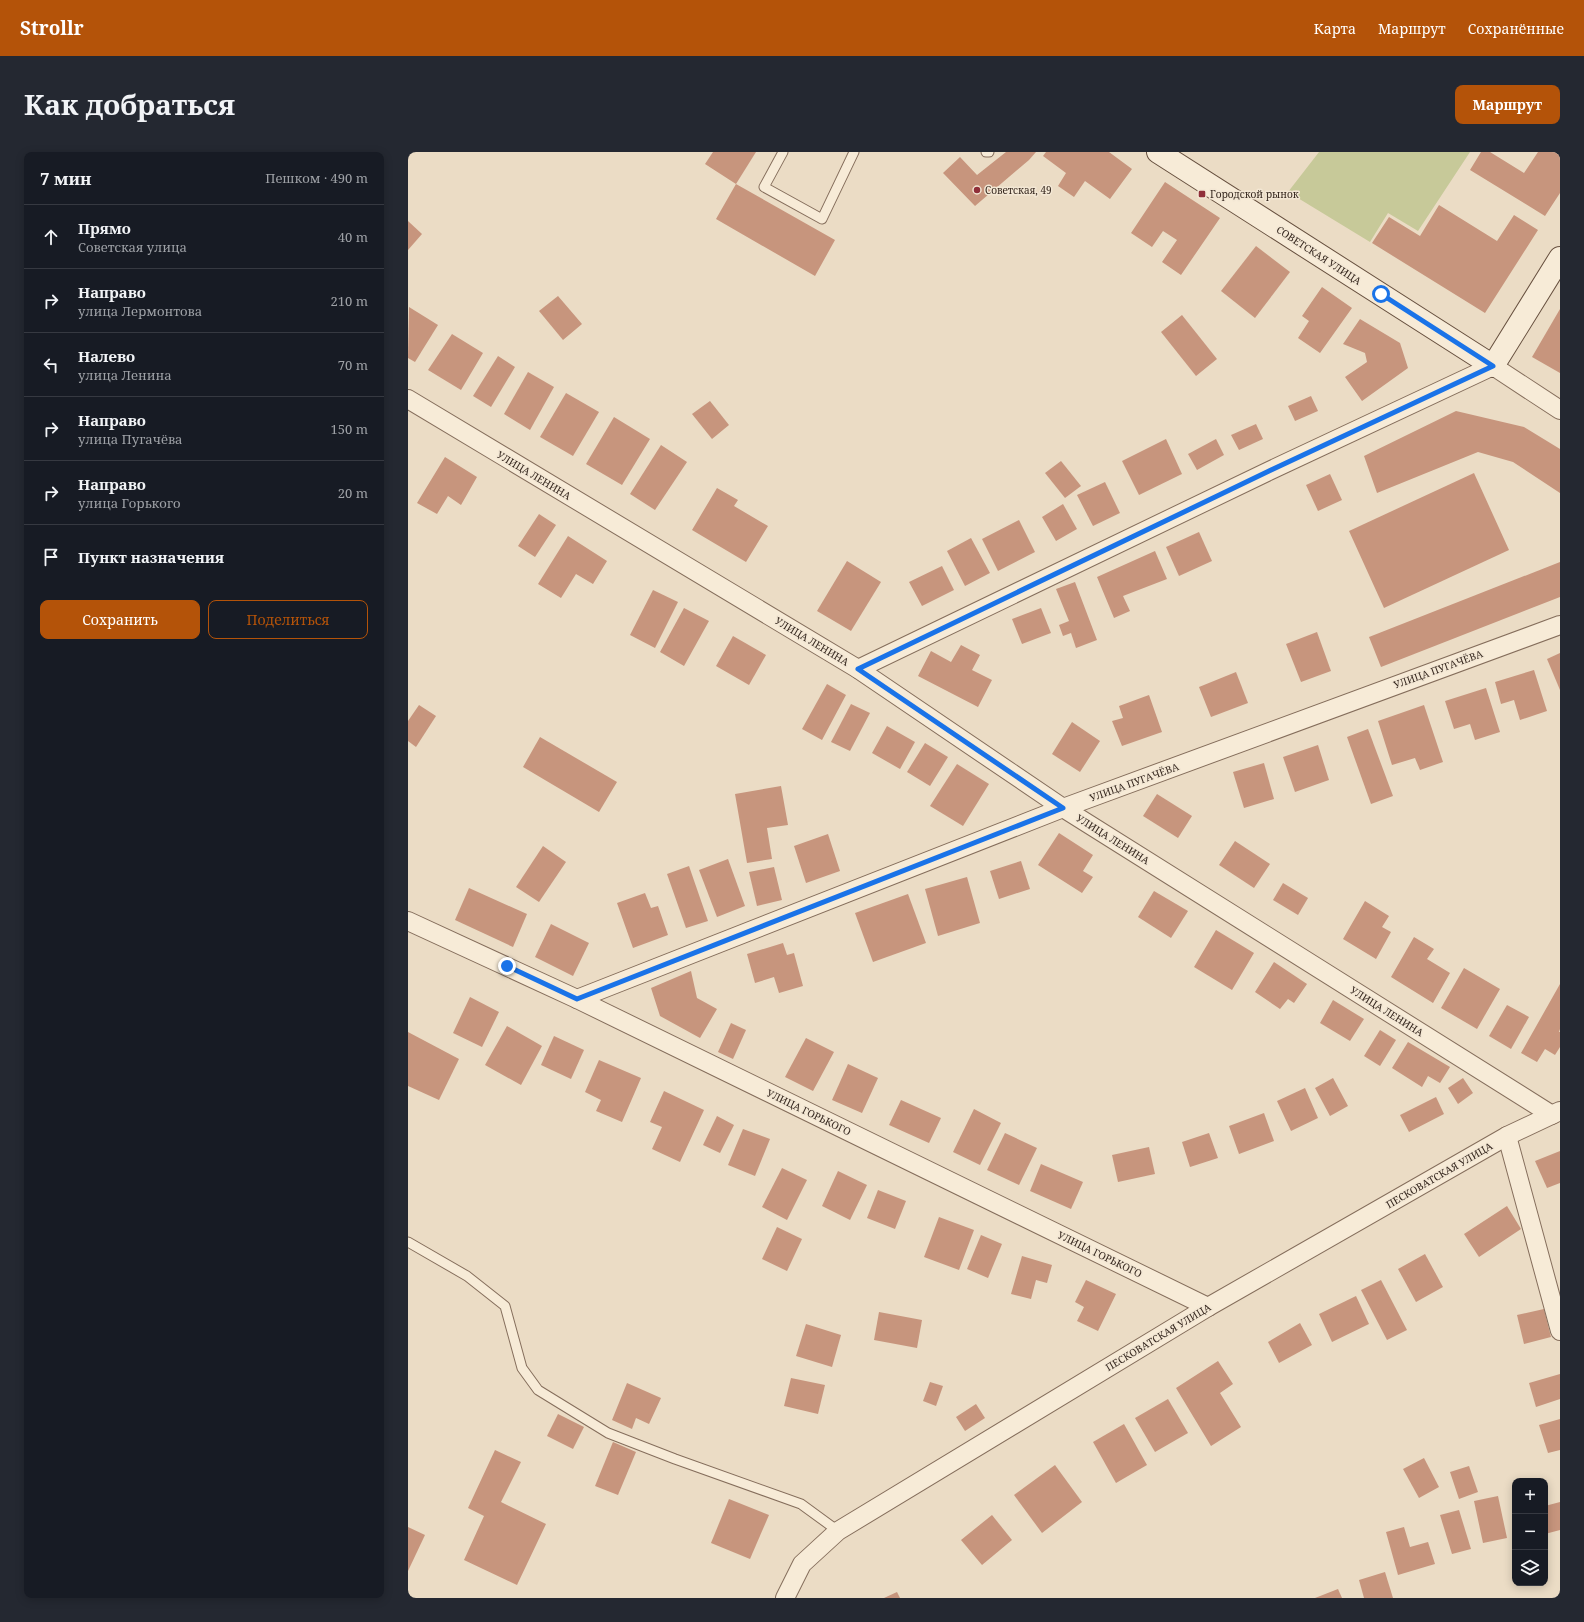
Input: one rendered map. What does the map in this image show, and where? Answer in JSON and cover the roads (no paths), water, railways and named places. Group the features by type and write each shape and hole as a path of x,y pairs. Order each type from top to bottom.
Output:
{"main road":[{"name":"СОВЕТСКАЯ УЛИЦА","path":"1158,152 1493,366"},
{"path":"1493,366 1560,258"}],"street":[{"name":"СОВЕТСКАЯ УЛИЦА","path":"1493,366 1560,410"},
{"path":"858,669 1269,471 1493,366"},
{"name":"УЛИЦА ЛЕНИНА","path":"408,399 858,669 1063,808 1556,1113"},
{"name":"УЛИЦА ПУГАЧЁВА","path":"577,999 1063,808 1560,625"},
{"name":"УЛИЦА ГОРЬКОГО","path":"408,921 577,999 1208,1307"},
{"name":"ПЕСКОВАТСКАЯ УЛИЦА","path":"785,1598 802,1564 838,1531 1208,1307 1507,1136 1556,1113"},
{"path":"1507,1136 1560,1330"}],"lane":[{"path":"783,152 764,187 822,219 854,152"},
{"path":"408,1242 467,1276 505,1306 522,1368 538,1390 608,1433 675,1459 801,1504 838,1531"}],"place":[{"name":"Советская, 49","path":"977,190"},
{"name":"Городской рынок","path":"1202,194"}]}
